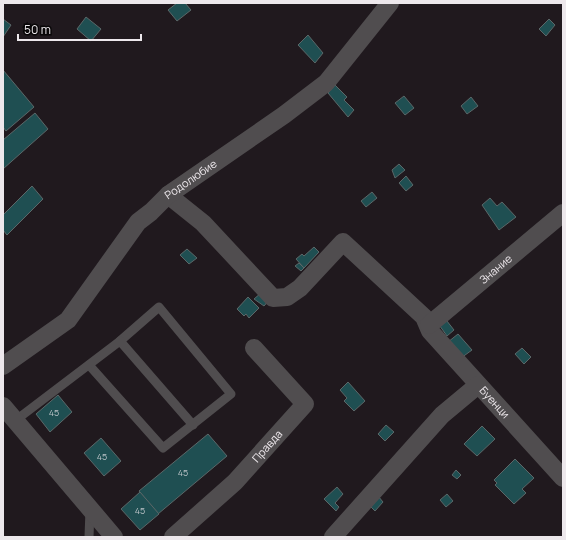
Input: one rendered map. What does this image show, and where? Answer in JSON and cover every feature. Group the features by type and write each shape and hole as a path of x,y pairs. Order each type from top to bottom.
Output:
{"street":[{"name":"Родолюбие","path":"3,366 68,320 138,222 152,212 168,195 227,155 326,83 390,3"},
{"name":"Буенци","path":"168,195 202,223 273,298 288,297 300,288 343,242 424,317 429,325 430,331 563,478"},
{"name":"Знание","path":"429,325 563,213"},
{"name":"Правда","path":"173,537 235,482 304,404 254,348"},
{"path":"333,537 442,415 478,385"},
{"path":"3,406 114,537"}],"lane":[{"path":"16,420 89,365 120,342 159,307 231,394 163,448 89,365"},
{"path":"120,342 193,425"},
{"path":"89,537 90,509"}],"building":[{"path":"177,3 185,3 191,10 177,21 168,10"},
{"path":"86,17 101,29 91,41 77,29"},
{"path":"3,19 11,25 3,37"},
{"path":"549,19 555,25 546,36 539,29"},
{"path":"308,35 323,53 315,63 298,45"},
{"path":"3,70 34,107 6,131 3,127"},
{"path":"335,85 347,97 344,100 354,110 348,117 328,93"},
{"path":"404,96 414,108 405,115 395,103"},
{"path":"471,97 478,106 467,114 461,106"},
{"path":"35,113 48,129 3,169 3,140"},
{"path":"399,164 405,170 395,178 392,170"},
{"path":"406,176 413,185 406,191 399,183"},
{"path":"32,186 43,199 7,235 3,230 3,215"},
{"path":"372,192 377,198 366,207 361,201"},
{"path":"490,198 497,206 502,202 516,217 499,230 482,205"},
{"path":"314,247 319,252 304,268 296,259 302,254 304,256"},
{"path":"187,249 197,258 189,264 180,255"},
{"path":"299,263 304,268 301,271 295,266"},
{"path":"261,293 269,300 264,306 254,299"},
{"path":"248,297 259,308 249,318 246,314 244,316 237,309"},
{"path":"443,316 454,330 447,336 437,322"},
{"path":"458,334 472,350 461,358 448,342"},
{"path":"522,348 531,357 524,364 515,354"},
{"path":"348,382 365,401 354,411 344,401 347,398 340,390"},
{"path":"58,395 72,412 50,432 36,414"},
{"path":"386,425 394,432 385,441 378,434"},
{"path":"482,426 495,439 477,456 464,444"},
{"path":"208,434 227,456 158,514 139,491"},
{"path":"101,438 121,461 104,476 84,453"},
{"path":"515,459 534,478 522,489 526,493 514,504 495,485 497,483 494,480"},
{"path":"456,470 461,475 457,479 452,475"},
{"path":"337,487 343,494 335,503 339,507 336,511 324,499"},
{"path":"140,492 159,514 140,530 121,509"},
{"path":"447,494 453,501 446,507 440,500"},
{"path":"378,496 383,502 375,511 369,505"}]}
